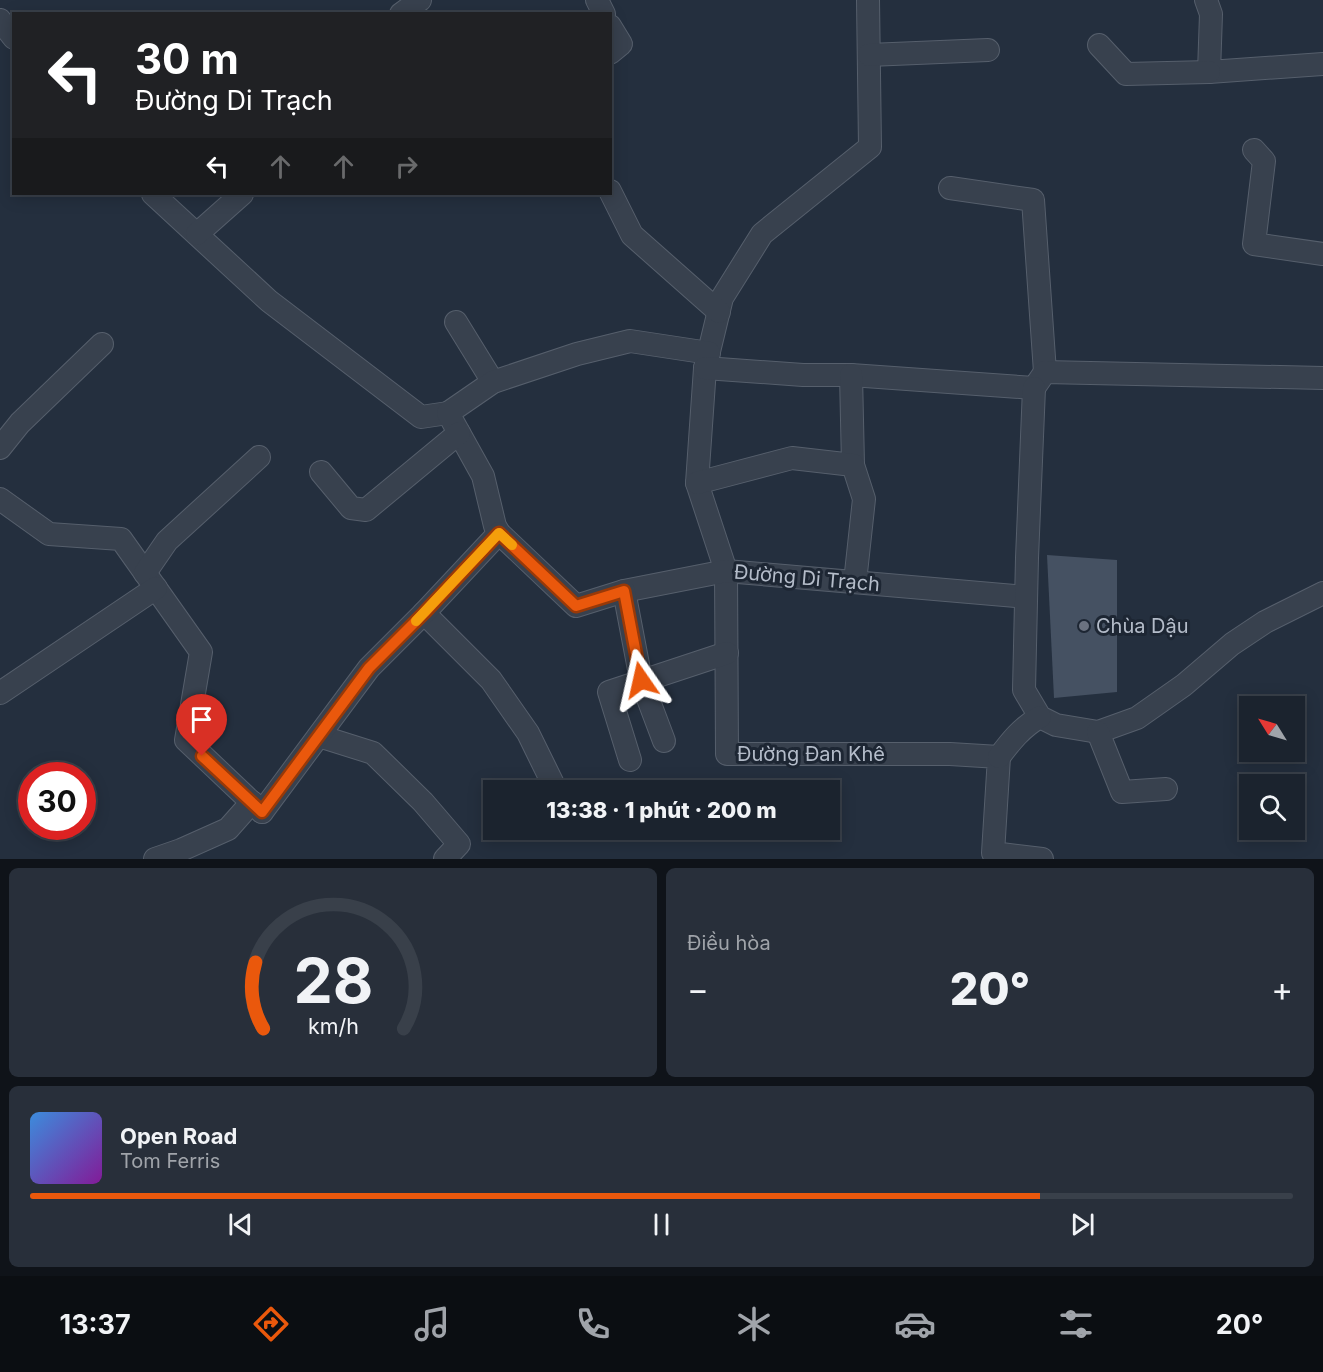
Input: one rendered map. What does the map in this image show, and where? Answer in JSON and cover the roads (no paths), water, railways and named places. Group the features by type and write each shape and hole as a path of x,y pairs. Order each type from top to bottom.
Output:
{"street":[{"path":"404,12 420,0"},
{"name":"Đường Đan Khê","path":"868,0 870,147 762,234 722,298 707,360 697,483 726,571 727,754 950,754 999,757"},
{"path":"1206,0 1211,14 1209,72"},
{"path":"0,20 12,35"},
{"path":"612,29 621,44 612,51"},
{"path":"1099,45 1126,74 1209,72 1323,64"},
{"path":"869,55 988,50"},
{"path":"1254,150 1264,161 1254,244 1323,254"},
{"path":"950,188 1033,200 1040,380 1026,597 1024,690 1040,717 1056,725 1098,732 1137,718 1184,685 1232,644 1265,622 1323,593"},
{"path":"154,195 269,301 421,417 448,413 493,382 577,354 630,341 707,360 804,375 1040,380 1323,378"},
{"path":"197,234 241,195"},
{"path":"612,195 632,235 719,312"},
{"path":"456,322 493,382"},
{"path":"0,448 20,423 102,344"},
{"path":"851,375 853,465 864,499 855,582"},
{"path":"155,859 260,815 369,668 499,533 495,526 483,476 448,413"},
{"path":"321,472 351,508 366,510 459,434"},
{"path":"0,693 150,580 167,542 259,457"},
{"path":"697,483 792,458 853,465"},
{"path":"0,499 50,534 121,539 201,652 186,740 260,815"},
{"name":"Đường Di Trạch","path":"499,533 576,606 624,591 726,571 1026,597"},
{"path":"624,591 641,680 664,741"},
{"path":"424,613 491,680 528,733 551,780"},
{"path":"630,760 609,692 727,653"},
{"path":"1040,717 1027,724 999,757 993,853 1042,859"},
{"path":"1098,732 1122,792 1166,789"},
{"path":"319,736 373,753 415,794 459,844 445,859"}],"place":[{"name":"Chùa Dậu","path":"1084,626"}]}
